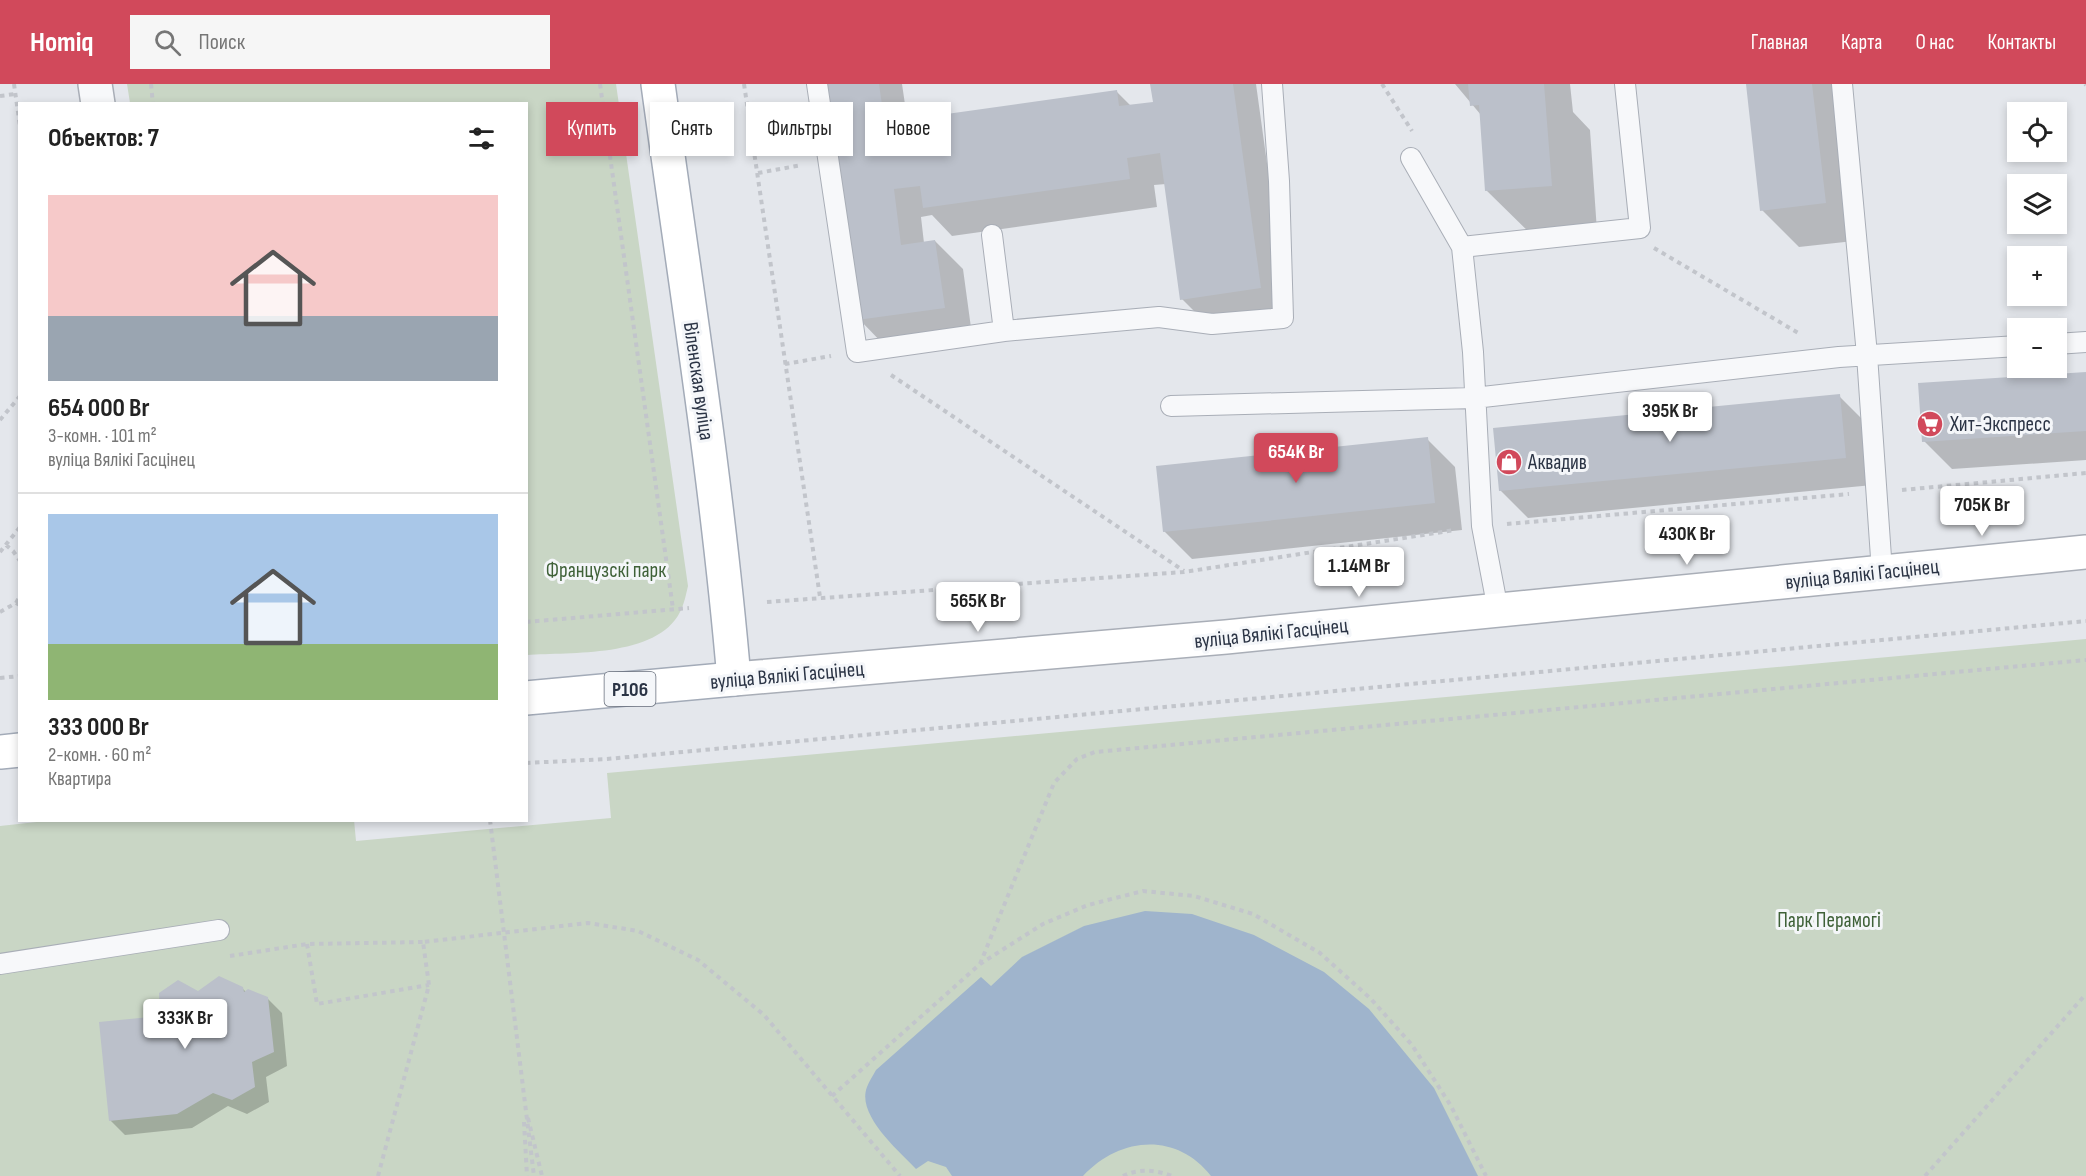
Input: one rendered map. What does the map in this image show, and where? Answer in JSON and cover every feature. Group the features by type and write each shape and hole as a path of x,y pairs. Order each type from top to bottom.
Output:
{"main road":[{"name":"Віленская вуліца","path":"658,84 714,487 734,679"},
{"name":"вуліца Вялікі Гасцінец","path":"528,698 1226,637 2086,552"},
{"path":"0,752 18,750"}],"street":[{"path":"95,84 98,102"}],"lane":[{"path":"817,84 857,352 1004,331 1159,317 1212,324 1283,318 1279,181 1272,84"},
{"path":"1462,247 1640,228 1624,84"},
{"path":"1842,84 1867,355 1882,572"},
{"path":"1411,158 1462,247 1473,352 1482,526 1498,610"},
{"path":"992,235 1004,331"},
{"path":"2067,343 2086,342"},
{"path":"1172,406 1474,398 1867,355 2007,347"},
{"path":"0,964 219,930"}],"path":[{"path":"14,84 18,113"},
{"path":"151,84 153,102"},
{"path":"600,84 673,609"},
{"path":"744,84 820,597"},
{"path":"0,96 15,94"},
{"path":"758,173 827,161"},
{"path":"785,364 857,352 1184,572"},
{"path":"0,420 18,398"},
{"path":"767,602 1184,572 1482,526 2086,473"},
{"path":"0,552 18,530"},
{"path":"6,545 18,558"},
{"path":"0,612 18,604"},
{"path":"528,622 689,608"},
{"path":"528,763 619,758 2086,621"},
{"path":"980,964 1054,783 1077,759 1095,752 2086,660"},
{"path":"0,678 18,676"},
{"path":"490,822 522,1095 534,1176"},
{"path":"832,1096 980,964 1043,924 1088,905 1143,891 1194,896 1254,914 1320,953 1371,999 1417,1054 1451,1106 1486,1176"},
{"path":"219,930 224,957 307,944 423,942 588,923 638,931 698,960 764,1015 900,1176"},
{"path":"378,1176 429,986 423,942"},
{"path":"307,944 317,1004 429,986"},
{"path":"1925,1176 2086,994"},
{"path":"522,1095 527,1176"},
{"path":"522,1095 542,1176"},
{"path":"1123,1176 1144,1170 1172,1176"}],"green space":[{"name":"Французскі парк","path":"127,84 616,84 619,102 546,102 546,156 626,156 688,586 680,612 669,627 652,638 611,650 528,655 528,102 130,102"},
{"name":"Парк Перамогі","path":"2086,639 2086,1176 0,1176 0,826 37,822 354,822 356,841 611,818 607,773"}],"water":[{"path":"1145,911 1192,914 1254,935 1324,972 1369,1009 1434,1088 1478,1176 1211,1176 1197,1161 1181,1152 1165,1146 1147,1144 1113,1153 1083,1176 952,1176 946,1167 928,1161 916,1169 881,1132 868,1109 865,1098 867,1087 876,1070 981,977 991,986 1022,957 1084,926"}],"building":[{"path":"824,84 879,84 882,102 865,102 865,156 951,156 951,113 1117,90 1119,106 1153,102 1150,84 1233,84 1261,288 1180,300 1160,153 1127,158 1130,179 923,208 920,186 894,189 901,245 935,240 945,308 857,320 834,156 853,156 853,102 827,102"},
{"path":"1468,84 1544,84 1552,186 1485,191 1479,105 1470,106"},
{"path":"1746,84 1812,84 1826,203 1760,211"},
{"path":"2086,372 2086,431 1922,442 1918,383 2007,377 2067,378 2067,373"},
{"path":"1840,394 1846,458 1499,491 1493,428"},
{"path":"1428,437 1435,503 1163,532 1156,466"},
{"path":"219,976 243,987 244,992 248,989 268,997 274,1052 252,1062 255,1087 232,1100 213,1093 177,1114 109,1121 99,1022 160,1016 159,993 178,980 198,991"}],"place":[{"name":"Хит-Экспресс","path":"1930,424"},
{"name":"Аквадив","path":"1509,462"}]}
